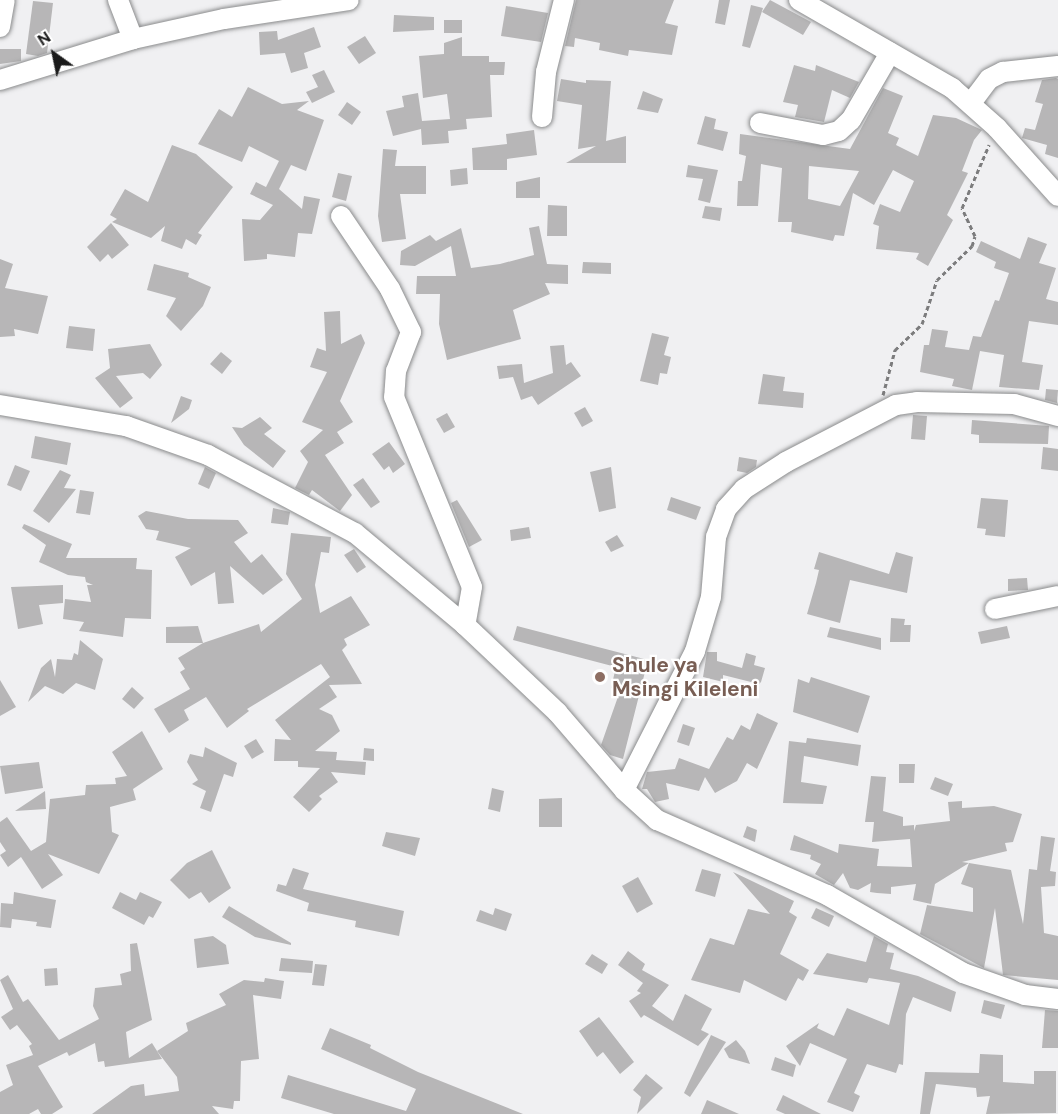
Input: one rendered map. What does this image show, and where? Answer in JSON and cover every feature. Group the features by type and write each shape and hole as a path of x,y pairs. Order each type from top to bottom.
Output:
{"street":[{"path":"0,27 5,0"},
{"path":"118,0 133,39"},
{"path":"0,80 133,39 224,19 349,0"},
{"path":"542,117 546,72 564,0"},
{"path":"799,0 952,88 997,128 1058,196"},
{"path":"760,123 823,135 839,132 851,120 890,53"},
{"path":"971,103 989,79 1003,72 1058,66"},
{"path":"341,216 405,314 411,332 396,371 394,397 472,586 465,625"},
{"path":"624,790 695,651 711,597 716,537 726,509 744,489 786,462 881,411 917,402 1014,404 1058,416"},
{"path":"0,405 126,426 208,455 355,533 465,625 557,712 624,790 657,820 688,837 827,895 963,973 1025,995 1058,999"},
{"path":"995,609 1058,596"}],"path":[{"path":"881,411 885,377 896,350 922,324 941,275 972,246 975,236 962,208 997,128"}],"building":[{"path":"576,0 674,0 665,23 678,26 672,55 629,50 628,56 599,50 600,43 575,38 574,47 565,46"},
{"path":"719,0 730,0 725,25 715,23"},
{"path":"770,0 811,22 803,35 762,12"},
{"path":"33,1 53,3 47,53 38,56 26,54"},
{"path":"751,5 763,8 750,48 742,46"},
{"path":"506,6 548,13 541,42 501,36"},
{"path":"394,15 434,17 434,30 393,32"},
{"path":"444,20 462,20 462,33 444,33"},
{"path":"314,27 321,47 304,53 308,68 291,73 285,53 260,55 259,32 277,31 278,40"},
{"path":"365,36 376,53 359,64 347,47"},
{"path":"462,37 462,56 489,56 489,62 505,62 504,75 490,75 492,117 466,119 467,129 448,131 449,143 422,145 421,129 393,136 386,111 404,107 402,96 418,93 422,121 450,119 447,94 423,98 419,56 444,54 444,43"},
{"path":"0,49 21,49 21,61 0,64"},
{"path":"794,65 815,71 816,65 859,82 850,98 832,90 824,122 795,117 798,105 783,102"},
{"path":"324,70 335,92 312,103 306,92 318,87 312,75"},
{"path":"561,79 586,83 586,80 611,81 606,141 626,136 626,163 566,163 596,146 578,149 582,105 557,101"},
{"path":"1058,79 1058,158 1045,154 1047,145 1022,138 1025,128 1035,130 1043,104 1035,102 1042,80"},
{"path":"248,87 282,104 309,101 297,110 324,120 306,171 291,165 279,189 302,209 304,196 320,199 312,234 298,233 295,257 267,254 267,259 244,261 242,219 260,220 273,205 250,194 256,182 266,187 279,161 249,146 242,162 198,144 219,109 232,117"},
{"path":"883,88 903,96 888,133 899,138 896,145 918,156 933,115 956,118 982,130 974,140 962,171 968,173 947,215 953,220 928,266 916,259 919,253 876,249 879,226 873,224 880,204 900,212 914,181 893,170 874,205 853,193 844,236 835,235 833,241 791,232 792,222 778,222 782,168 761,164 758,206 737,206 738,181 742,181 746,156 739,154 740,134 850,149","holes":["809,166 859,171 840,206 808,199"]},
{"path":"643,91 663,99 658,113 637,109"},
{"path":"347,102 361,112 352,125 338,115"},
{"path":"705,116 716,119 714,129 728,132 723,151 697,144"},
{"path":"534,130 537,155 507,159 507,170 473,170 472,148 507,144 506,134"},
{"path":"172,145 196,154 233,187 198,233 202,235 196,245 186,239 182,249 161,241 165,226 151,238 112,222 117,219 110,215 125,189 148,202"},
{"path":"383,149 397,150 395,166 426,166 426,194 400,194 406,239 382,242 378,216"},
{"path":"688,165 718,170 710,203 698,200 703,179 686,177"},
{"path":"467,168 468,184 451,186 450,170"},
{"path":"338,173 352,176 346,201 332,197"},
{"path":"540,177 540,198 516,198 516,182"},
{"path":"548,205 567,206 567,236 547,236"},
{"path":"705,206 722,208 720,221 702,218"},
{"path":"111,223 129,245 112,259 108,254 100,262 87,247"},
{"path":"539,226 547,264 568,265 568,284 545,283 550,294 513,310 521,339 447,360 439,324 440,294 416,294 417,276 456,276 451,246 415,266 400,265 401,251 430,235 436,241 461,228 471,268 500,264 534,255 529,228"},
{"path":"1028,237 1047,244 1039,263 1056,268 1046,299 1058,302 1058,325 1029,321 1022,362 1043,365 1039,390 999,387 1004,355 980,351 972,390 952,386 954,379 920,372 924,345 929,345 932,329 948,331 945,347 969,350 973,336 981,337 995,300 999,301 1009,273 994,268 996,262 976,252 981,241 1020,259"},
{"path":"0,259 13,264 5,288 48,296 38,334 14,329 15,336 0,337"},
{"path":"583,262 611,263 611,274 582,273"},
{"path":"154,264 189,273 188,277 211,287 203,306 181,331 166,316 176,298 147,290"},
{"path":"340,311 341,344 361,334 365,343 340,401 353,422 337,432 344,443 325,455 352,495 340,511 312,490 309,495 295,488 308,462 300,451 323,430 302,422 327,372 310,367 317,348 326,351 324,312"},
{"path":"69,326 95,329 93,351 66,348"},
{"path":"652,333 669,337 664,355 671,357 667,374 660,373 658,385 640,381"},
{"path":"150,344 162,365 150,379 143,373 116,376 133,398 120,408 95,378 110,368 108,349"},
{"path":"564,345 566,365 571,362 581,376 538,405 532,396 521,400 513,377 499,379 497,366 522,364 524,383 553,373 550,346"},
{"path":"221,352 232,361 222,374 210,364"},
{"path":"763,374 785,377 783,391 804,393 803,408 758,404"},
{"path":"1046,389 1058,390 1057,403 1045,400"},
{"path":"181,396 192,400 189,409 171,423"},
{"path":"585,407 593,421 582,427 574,413"},
{"path":"447,413 455,427 444,433 436,419"},
{"path":"913,415 927,416 925,440 911,439"},
{"path":"260,417 272,428 264,434 286,451 273,468 244,445 232,427 242,428"},
{"path":"972,420 1049,426 1048,444 979,443 979,435 971,434"},
{"path":"35,436 71,443 67,465 31,458"},
{"path":"389,442 405,464 393,473 389,466 384,470 372,454"},
{"path":"1043,447 1058,449 1058,471 1041,469"},
{"path":"739,457 757,460 756,467 747,473 737,471"},
{"path":"15,465 30,471 21,491 7,485"},
{"path":"205,467 216,473 209,489 198,484"},
{"path":"611,467 616,508 599,512 590,472"},
{"path":"60,470 71,475 64,488 76,489 49,523 33,511"},
{"path":"363,478 380,502 371,508 353,485"},
{"path":"80,490 94,492 90,515 76,513"},
{"path":"671,497 701,507 696,520 667,510"},
{"path":"981,498 1008,500 1005,537 985,535 986,529 977,528"},
{"path":"457,500 482,540 469,547 451,503"},
{"path":"273,508 290,512 288,525 271,523"},
{"path":"146,511 188,519 238,520 248,533 234,542 251,563 262,554 283,580 263,595 230,566 234,603 218,604 215,572 191,586 175,557 191,548 156,540 159,531 146,529 138,516"},
{"path":"24,524 72,544 66,558 137,558 136,569 152,570 151,619 125,618 123,637 79,631 84,622 63,619 65,599 91,602 87,585 93,585 86,582 85,577 68,575 39,562 46,545 22,528"},
{"path":"529,527 531,538 511,541 510,530"},
{"path":"291,533 331,537 329,553 321,552 315,585 320,613 351,596 370,625 344,639 347,645 342,650 362,684 329,685 337,697 319,709 332,715 340,731 315,751 337,752 336,760 366,762 365,775 331,772 338,782 319,796 322,799 309,812 293,797 320,768 298,767 298,761 274,761 275,739 291,740 275,720 330,677 321,664 247,709 249,711 227,728 206,697 184,710 189,720 169,733 154,709 190,689 180,672 185,669 178,658 203,643 259,624 261,632 302,599 286,574"},
{"path":"617,535 624,546 611,552 605,542"},
{"path":"354,549 366,567 357,573 344,555"},
{"path":"819,552 889,574 896,552 913,557 907,593 850,580 840,623 807,614 819,570 814,569"},
{"path":"1027,578 1028,590 1008,591 1008,579"},
{"path":"63,585 63,603 39,605 43,624 18,629 11,587"},
{"path":"891,618 905,619 904,625 911,625 910,642 890,642"},
{"path":"198,626 203,643 166,643 166,627"},
{"path":"517,626 648,660 623,759 610,755 601,745 620,691 611,688 616,667 513,640"},
{"path":"1007,626 1010,638 981,644 978,632"},
{"path":"830,627 881,638 881,650 827,637"},
{"path":"80,640 103,659 95,690 76,683 63,694 45,686 28,702 41,668 51,659 55,677 57,659 72,660 74,653 78,655"},
{"path":"707,652 717,652 717,661 742,668 746,653 756,656 754,665 765,668 761,682 759,684 723,675 723,682 703,677"},
{"path":"811,677 870,696 858,733 793,712 798,679 809,683"},
{"path":"0,680 16,707 0,716"},
{"path":"132,687 144,698 134,709 122,699"},
{"path":"757,713 778,723 757,769 747,763 737,781 715,793 705,777 699,791 666,783 669,799 655,802 647,789 642,789 647,772 675,769 679,758 709,769 727,737 733,740 741,725 750,730"},
{"path":"683,724 695,728 689,746 677,742"},
{"path":"142,731 163,769 133,789 136,800 110,807 112,832 119,835 99,874 48,854 63,875 42,889 21,857 8,867 0,855 6,851 0,842 0,822 7,817 31,851 46,842 50,799 85,795 86,785 116,784 115,778 127,776 112,752"},
{"path":"807,738 861,745 858,766 804,756 801,782 827,786 823,804 783,803 789,741 806,743"},
{"path":"256,739 264,752 252,759 244,746"},
{"path":"205,747 237,763 233,777 224,774 211,812 200,808 206,791 192,784 198,780 187,762 190,754 203,757"},
{"path":"364,748 374,749 374,761 363,760"},
{"path":"39,762 43,788 5,794 0,766"},
{"path":"899,764 915,764 914,783 899,783"},
{"path":"871,776 886,777 883,811 903,817 903,826 914,825 914,831 916,825 950,821 948,802 962,801 962,808 994,806 1022,814 1013,842 1005,843 1007,851 962,862 969,863 935,884 931,904 913,900 916,884 891,887 891,894 870,892 871,883 858,890 850,888 843,873 834,885 815,874 821,864 810,859 811,855 790,850 794,835 838,853 839,844 879,849 877,866 912,867 910,839 872,842 874,822 865,822"},
{"path":"935,777 953,784 948,796 930,789"},
{"path":"492,788 504,791 500,812 488,809"},
{"path":"45,791 46,809 15,811"},
{"path":"562,798 562,827 539,827 539,799"},
{"path":"747,826 757,830 755,842 743,837"},
{"path":"386,832 420,838 415,856 382,846"},
{"path":"1041,836 1055,838 1050,871 1056,872 1055,886 1041,887 1044,933 1058,936 1058,980 1003,975 995,908 984,968 920,934 927,905 973,912 973,888 961,884 969,863 1011,870 1023,924 1029,869 1037,870"},
{"path":"212,850 231,888 209,903 201,892 189,899 170,880 187,863"},
{"path":"293,868 309,873 303,889 404,911 399,936 355,927 356,921 307,911 309,903 276,891 278,884 286,886"},
{"path":"702,869 721,874 715,897 695,891"},
{"path":"733,872 794,901 789,912 797,917 780,954 809,970 803,981 798,978 786,1001 744,980 740,993 691,980 710,938 734,945 748,909 770,914"},
{"path":"638,877 653,904 637,913 622,886"},
{"path":"14,892 56,900 51,928 36,926 37,922 12,919 11,928 0,927 1,903 13,904"},
{"path":"120,892 136,900 140,892 162,902 153,918 149,916 144,925 112,908"},
{"path":"229,906 291,945 255,937 222,917"},
{"path":"495,908 512,914 506,931 476,921 480,910 493,915"},
{"path":"816,908 834,916 829,927 811,918"},
{"path":"213,936 226,945 229,964 197,968 194,939"},
{"path":"874,936 888,944 886,952 894,953 890,969 918,976 956,992 951,1012 913,997 906,1014 903,1065 899,1064 896,1073 867,1064 854,1093 860,1096 853,1112 827,1102 847,1059 810,1043 800,1066 786,1046 819,1023 817,1028 834,1036 847,1008 889,1025 900,983 869,978 867,983 813,974 827,953 866,962"},
{"path":"137,943 152,1020 126,1032 129,1058 152,1043 162,1059 105,1067 104,1061 98,1062 95,1043 69,1056 67,1052 38,1066 63,1107 52,1114 41,1114 38,1109 29,1114 0,1114 0,1092 13,1085 6,1065 33,1055 29,1046 32,1044 17,1025 10,1030 1,1017 13,1009 0,980 8,975 23,1002 28,999 59,1040 99,1019 93,1006 95,988 122,985 120,974 131,971 130,944"},
{"path":"628,951 645,964 642,970 669,985 652,1006 673,1021 685,994 712,1009 701,1030 709,1034 698,1046 644,1015 641,1018 629,1001 641,993 637,991 643,983 618,965"},
{"path":"592,954 608,964 602,974 585,964"},
{"path":"281,958 313,961 312,973 279,971"},
{"path":"315,964 327,965 324,986 312,985"},
{"path":"57,968 58,985 45,986 44,969"},
{"path":"265,978 284,981 281,999 253,995 259,1059 241,1061 240,1101 234,1101 233,1109 212,1106 219,1114 92,1114 131,1086 144,1084 145,1096 179,1091 177,1077 157,1051 188,1031 186,1023 226,1005 219,994 244,980 264,982"},
{"path":"984,1000 1005,1005 1001,1019 981,1013"},
{"path":"1045,1010 1058,1011 1058,1048 1042,1048"},
{"path":"599,1017 634,1062 620,1074 603,1052 597,1057 579,1031"},
{"path":"330,1028 371,1045 370,1048 418,1072 523,1114 334,1114 281,1098 288,1075 406,1111 416,1089 321,1049"},
{"path":"711,1035 726,1042 690,1097 684,1093"},
{"path":"736,1040 745,1051 750,1064 729,1058 724,1049"},
{"path":"980,1054 1003,1055 1003,1082 1034,1084 1034,1071 1056,1071 1056,1113 986,1114 990,1096 977,1097 976,1088 936,1084 930,1114 920,1114 925,1072 979,1073"},
{"path":"775,1057 796,1065 793,1077 771,1070"},
{"path":"646,1074 663,1088 637,1114 641,1097 633,1090"},
{"path":"783,1095 821,1114 785,1114 776,1110"},
{"path":"707,1100 739,1114 701,1114"}],"place":[{"name":"Shule ya Msingi Kileleni","path":"600,677"}]}
